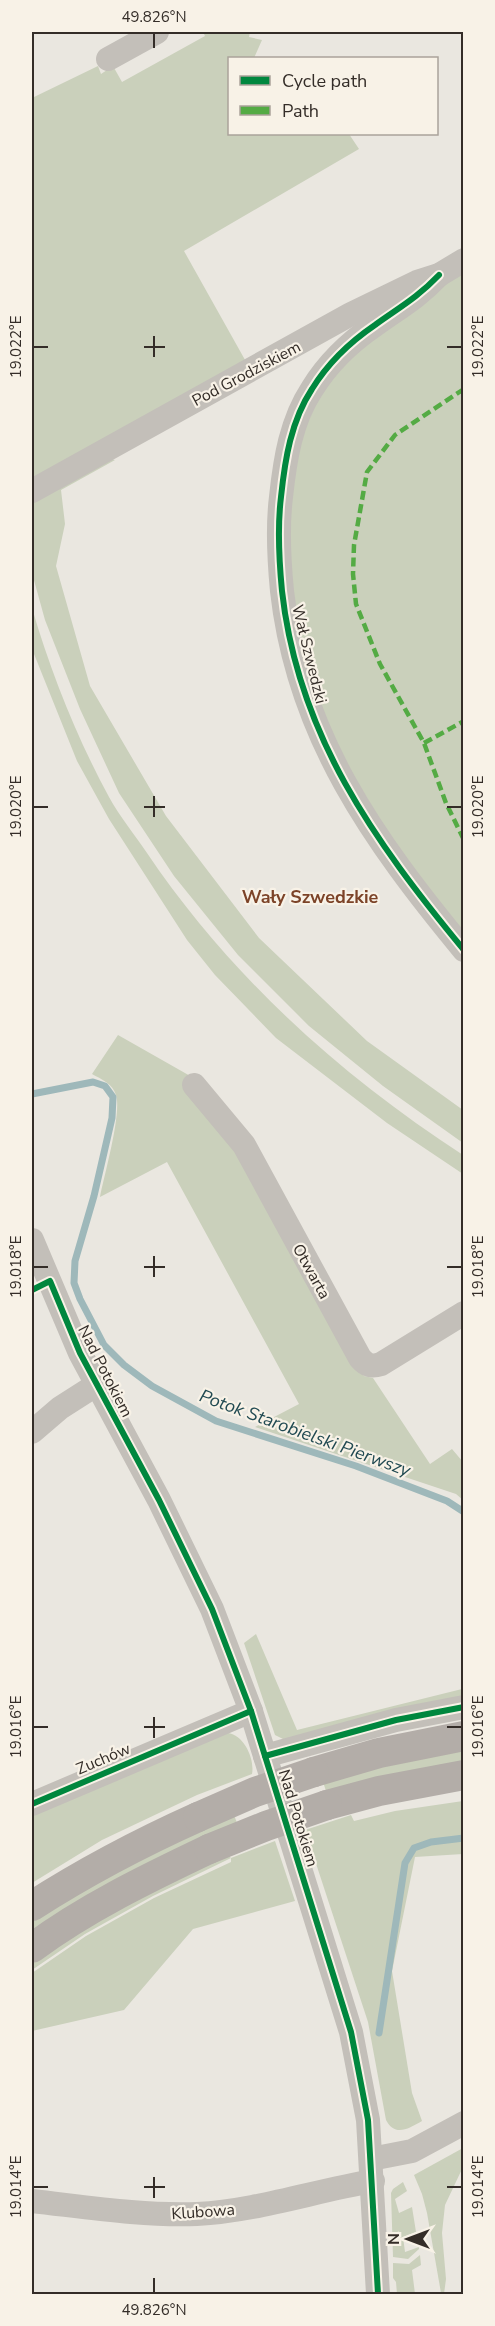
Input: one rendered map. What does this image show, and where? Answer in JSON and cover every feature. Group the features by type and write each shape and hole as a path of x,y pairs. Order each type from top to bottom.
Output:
{"main road":[{"path":"32,1906 138,1844 255,1792 314,1772 379,1754 464,1736"},
{"path":"32,1948 99,1905 152,1876 209,1849 266,1826 327,1805 379,1791 464,1775"}],"street":[{"path":"108,59 157,32"},
{"name":"Pod Grodziskiem","path":"32,491 351,314 417,282 439,275 464,260"},
{"name":"Wał Szwedzki","path":"439,275 422,294 352,342 328,364 311,390 297,415 289,442 278,519 279,549 286,621 295,663 308,706 324,745 344,784 391,856 464,950"},
{"name":"Otwarta","path":"194,1085 244,1145 360,1358 366,1364 374,1366 381,1364 464,1312"},
{"name":"Nad Potokiem","path":"32,1240 41,1286 80,1353 159,1500 203,1590 238,1672 251,1711 351,2032 368,2120 378,2295"},
{"path":"32,1432 60,1408 96,1385"},
{"path":"265,1756 396,1720 464,1707"},
{"name":"Zuchów","path":"32,1804 251,1711"},
{"name":"Klubowa","path":"32,2201 170,2214 197,2214 255,2206 333,2188 412,2151 464,2123"}],"green space":[{"path":"203,32 250,32 249,37 262,40 254,57 228,57 228,135 350,135 359,149 184,251 249,367 32,486 32,98 98,66 101,74 113,66 122,82 205,36"},
{"path":"463,268 463,941 418,884 317,714 285,563 292,458 330,372"},
{"path":"103,457 115,460 61,490 65,524 56,566 90,686 166,816 259,938 367,1041 463,1110 463,1143 383,1086 309,1026 238,955 174,876 119,793 80,709 45,620 32,573 32,497"},
{"path":"32,608 66,705 97,775 118,812 179,898 251,982 290,1020 373,1091 463,1155 463,1174 387,1123 276,1038 215,975 187,940 109,819 77,761 32,649"},
{"path":"118,1035 192,1077 240,1148 364,1376 373,1378 430,1464 452,1449 463,1462 463,1500 456,1494 255,1427 299,1404 167,1162 100,1197 115,1130 117,1104 112,1088 92,1074"},
{"path":"256,1634 297,1730 462,1689 463,1686 463,1697 289,1742 275,1735 244,1643"},
{"path":"228,1733 239,1738 247,1749 252,1762 252,1774 197,1795 102,1840 32,1883 32,1813"},
{"path":"463,1747 463,1761 326,1791 323,1782"},
{"path":"463,1801 463,1854 415,1857 392,1971 412,2093 422,2121 407,2129 398,2130 386,2120 368,2022 305,1830 351,1815 354,1821 395,1811"},
{"path":"234,1815 237,1823 32,1933 32,1920 84,1886"},
{"path":"275,1841 295,1901 193,1929 124,2010 32,2031 32,1973 86,1936 154,1898 231,1862 231,1858"},
{"path":"228,1855 231,1858 153,1896 85,1934 32,1970 32,1964 82,1930 150,1891"},
{"path":"463,2148 463,2167 445,2205 442,2233 446,2279 444,2294 441,2293 427,2213 414,2175"},
{"path":"403,2182 407,2191 395,2199 399,2213 412,2207 416,2232 403,2237 405,2252 419,2247 408,2259 393,2257 391,2193"},
{"path":"420,2255 421,2265 412,2270 415,2294 397,2294 396,2282 393,2278 393,2263 409,2264"}],"waterway":[{"name":"Potok Starobielski Pierwszy","path":"32,1094 93,1082 105,1086 113,1097 112,1118 94,1196 75,1261 74,1283 104,1345 124,1365 152,1386 216,1421 356,1466 447,1501 464,1512"},
{"path":"379,2033 405,1863 414,1848 431,1842 464,1838"}],"marked path":[{"path":"464,389 395,435 367,472 354,545 353,574 356,604 380,664 424,743 446,803 464,840"},
{"path":"424,743 464,721"}],"cycle path":[{"path":"439,275 416,296 348,346 325,370 312,389 294,427 287,455 280,509 279,544 282,591 291,643 305,693 323,739 345,784 371,826 400,868 464,950"},
{"path":"32,1290 50,1281 80,1353 159,1500 212,1609 251,1711 351,2032 368,2120 378,2294"},
{"path":"265,1756 396,1720 464,1707"},
{"path":"32,1804 251,1711"}],"district":[{"name":"Wały Szwedzkie","path":"310,897"}]}
